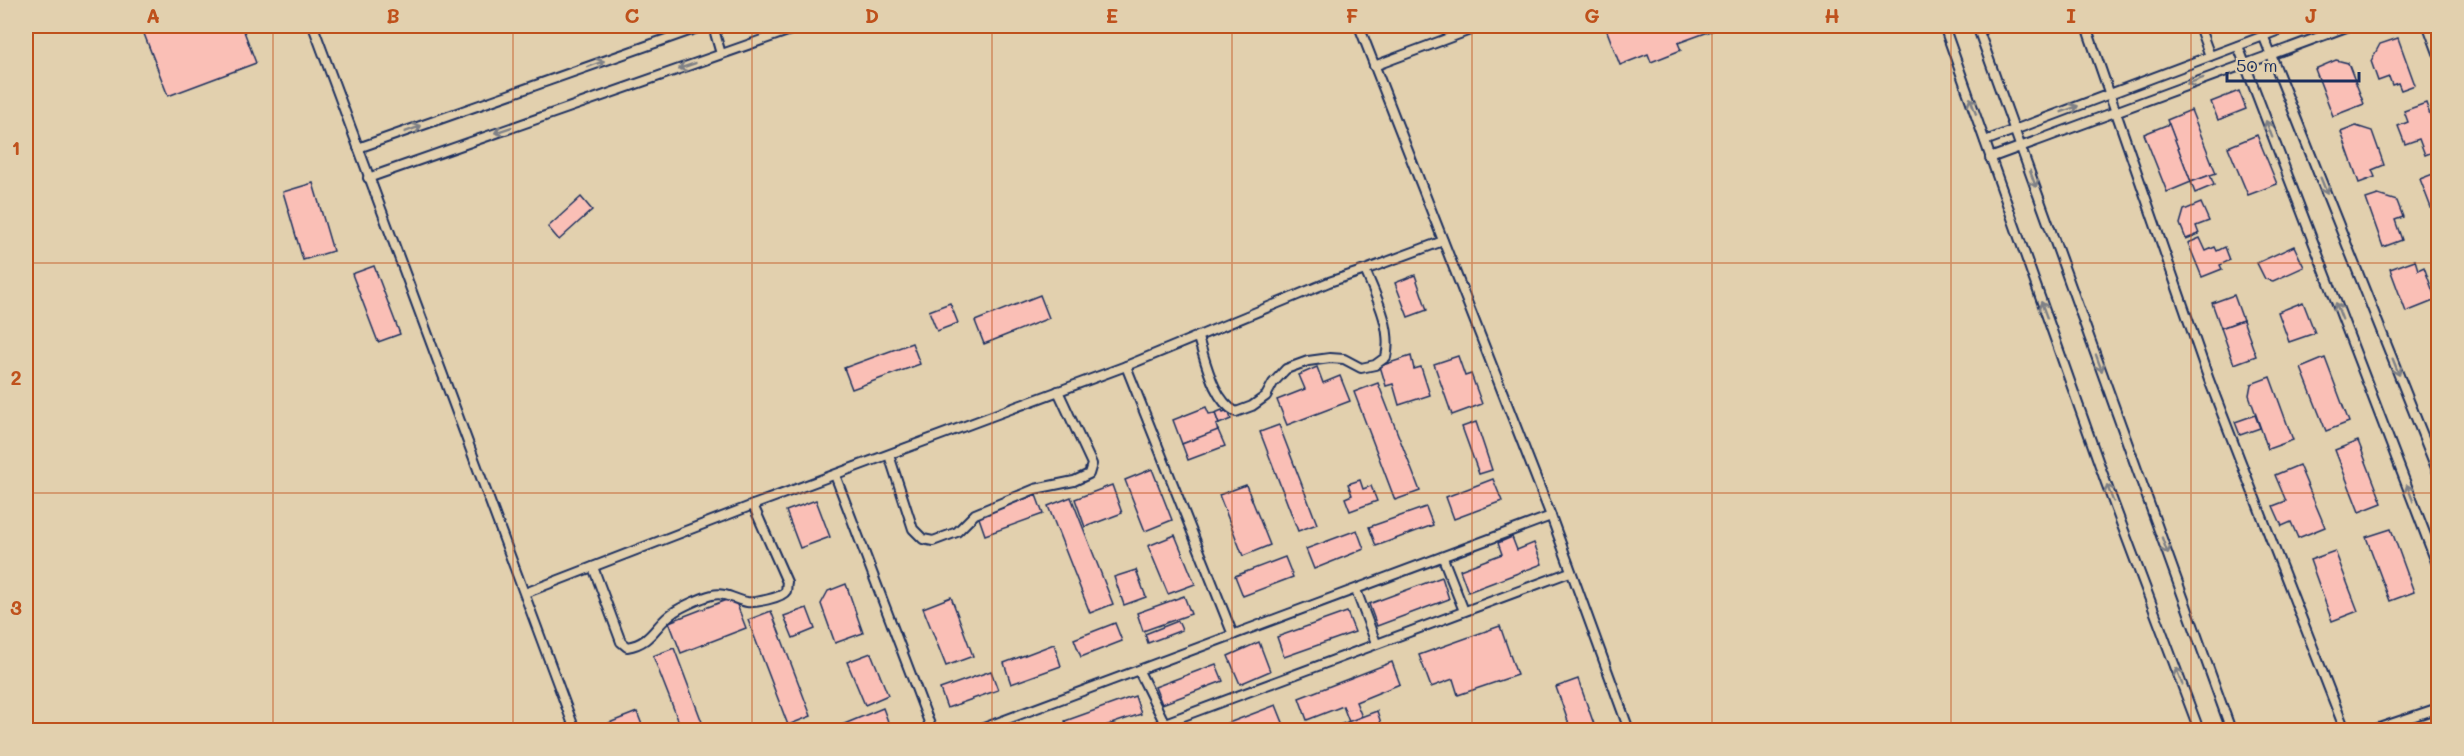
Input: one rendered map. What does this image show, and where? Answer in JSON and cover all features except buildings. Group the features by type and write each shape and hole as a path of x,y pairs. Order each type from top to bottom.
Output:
{"lane":[{"path":"313,26 575,730"},
{"path":"358,148 703,26"},
{"path":"713,26 722,54"},
{"path":"368,178 801,26"},
{"path":"1359,26 1551,516 1629,730"},
{"path":"1374,66 1481,26"},
{"path":"1944,26 2106,483 2199,730"},
{"path":"1977,26 2231,730"},
{"path":"2086,26 2209,380 2345,730"},
{"path":"2199,26 2210,56"},
{"path":"1985,141 2290,26"},
{"path":"1990,158 2349,26"},
{"path":"2428,26 2439,53"},
{"path":"2264,35 2439,473"},
{"path":"2238,46 2439,567"},
{"path":"525,593 1126,366 1329,282 1443,241"},
{"path":"1198,338 1216,389 1227,407 1236,412 1252,406 1266,396 1273,383 1286,369 1308,361 1330,357 1344,359 1361,368 1375,365 1386,357 1389,346 1379,304 1365,270"},
{"path":"1126,366 1233,635"},
{"path":"889,455 913,529 923,538 933,542 944,539 957,532 975,514 1043,487 1074,481 1089,474 1092,464 1058,391"},
{"path":"835,475 932,730"},
{"path":"593,567 621,642 627,647 634,646 654,634 673,612 712,595 733,596 744,602 756,603 781,596 786,591 787,582 753,505"},
{"path":"978,730 1551,516"},
{"path":"1443,558 1464,611"},
{"path":"1146,730 1166,727 1376,643 1570,572"},
{"path":"1356,590 1376,643"},
{"path":"1139,671 1166,727"},
{"path":"2373,730 2439,708"},
{"path":"2434,730 2439,729"}]}
